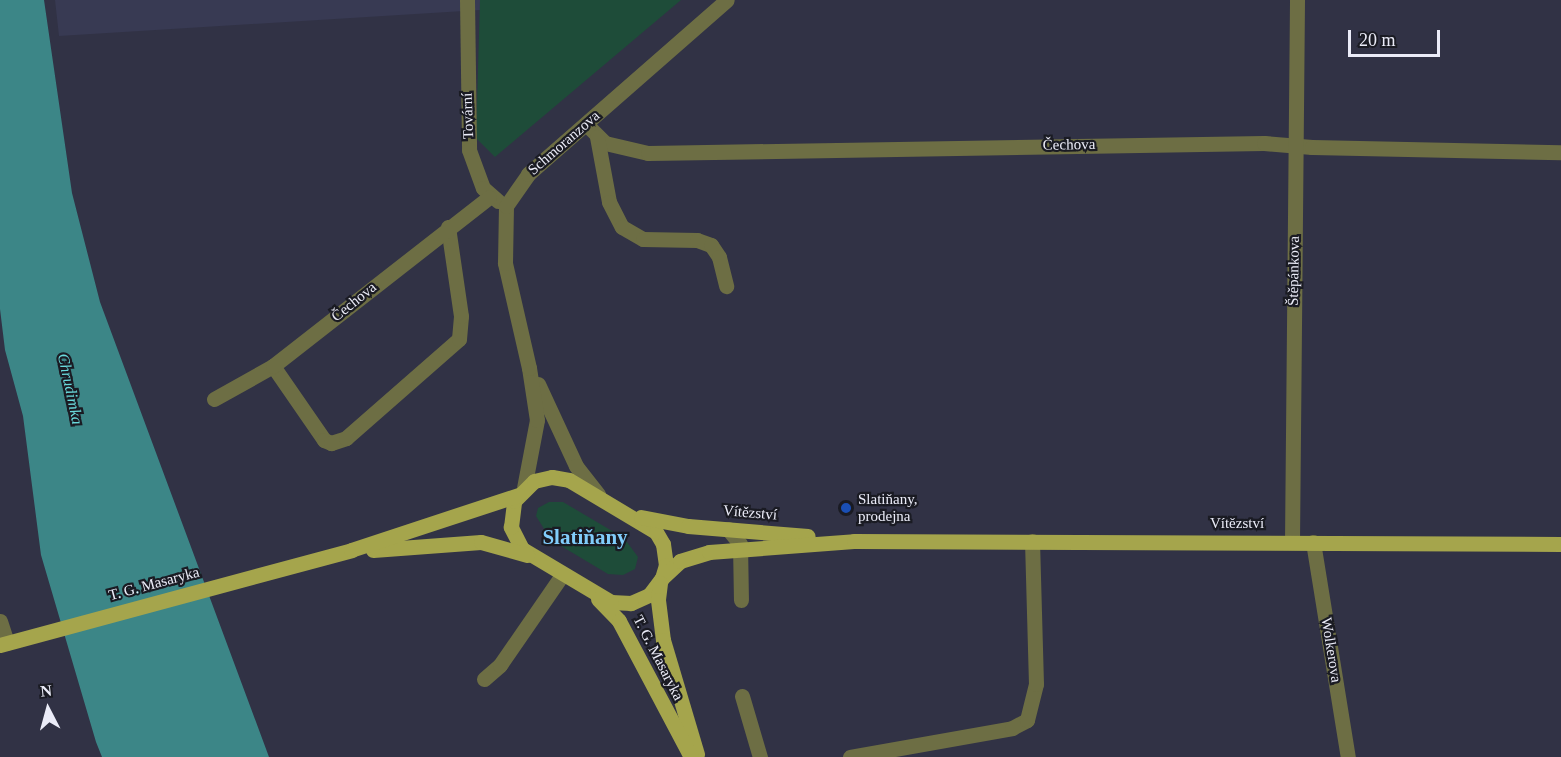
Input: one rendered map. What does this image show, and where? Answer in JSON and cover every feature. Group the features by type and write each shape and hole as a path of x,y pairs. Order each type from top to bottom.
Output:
{"main road":[{"name":"T. G. Masaryka","path":"3,644 317,560 521,491 541,478 564,478 623,511 660,538 667,558 661,580 660,627 698,757"},
{"name":"T. G. Masaryka","path":"521,491 511,512 511,527 514,539 528,555"},
{"name":"Vítězství","path":"623,511 661,522 728,530 913,540 1561,544"},
{"name":"Vítězství","path":"661,580 680,561 692,556 740,548 913,540"},
{"name":"T. G. Masaryka","path":"317,560 472,542 528,555 611,602 624,604 649,595 661,580"},
{"name":"T. G. Masaryka","path":"582,586 619,621 691,757"}],"street":[{"name":"Schmoranzova","path":"506,206 528,174 727,0"},
{"name":"Štěpánkova","path":"1292,542 1297,0"},
{"name":"Tovární","path":"467,6 468,143 472,164 489,196"},
{"name":"Čechova","path":"586,124 597,137 621,149 648,153 1295,145 1561,152"},
{"path":"597,137 609,202 622,227 643,239 697,240 711,245 719,257 726,286"},
{"name":"Čechova","path":"214,399 273,366 489,196"},
{"path":"489,196 506,206 506,263 522,333 537,432 521,491"},
{"path":"273,366 324,440 331,443 346,438 459,339 461,316 448,227"},
{"path":"522,333 563,443 585,480 605,500"},
{"path":"728,530 737,536 740,548 741,600"},
{"path":"850,757 1012,728 1027,720 1036,684 1032,541"},
{"name":"Wolkerova","path":"1313,542 1348,757"},
{"path":"484,679 500,665 562,575"},
{"path":"0,621 3,644"},
{"path":"742,696 760,757"}],"shaded area":[{"path":"55,0 480,0 480,10 59,36"},
{"path":"480,0 681,0 495,157 476,138"},
{"path":"549,502 563,502 624,538 638,557 635,569 623,575 608,574 551,540 536,516 538,508"}],"water":[{"name":"Chrudimka","path":"0,0 44,0 72,193 100,302 269,757 102,757 96,742 41,555 23,416 5,350 0,309"}],"place":[{"name":"Slatiňany, prodejna","path":"846,508"}],"district":[{"name":"Slatiňany","path":"585,537"}]}
